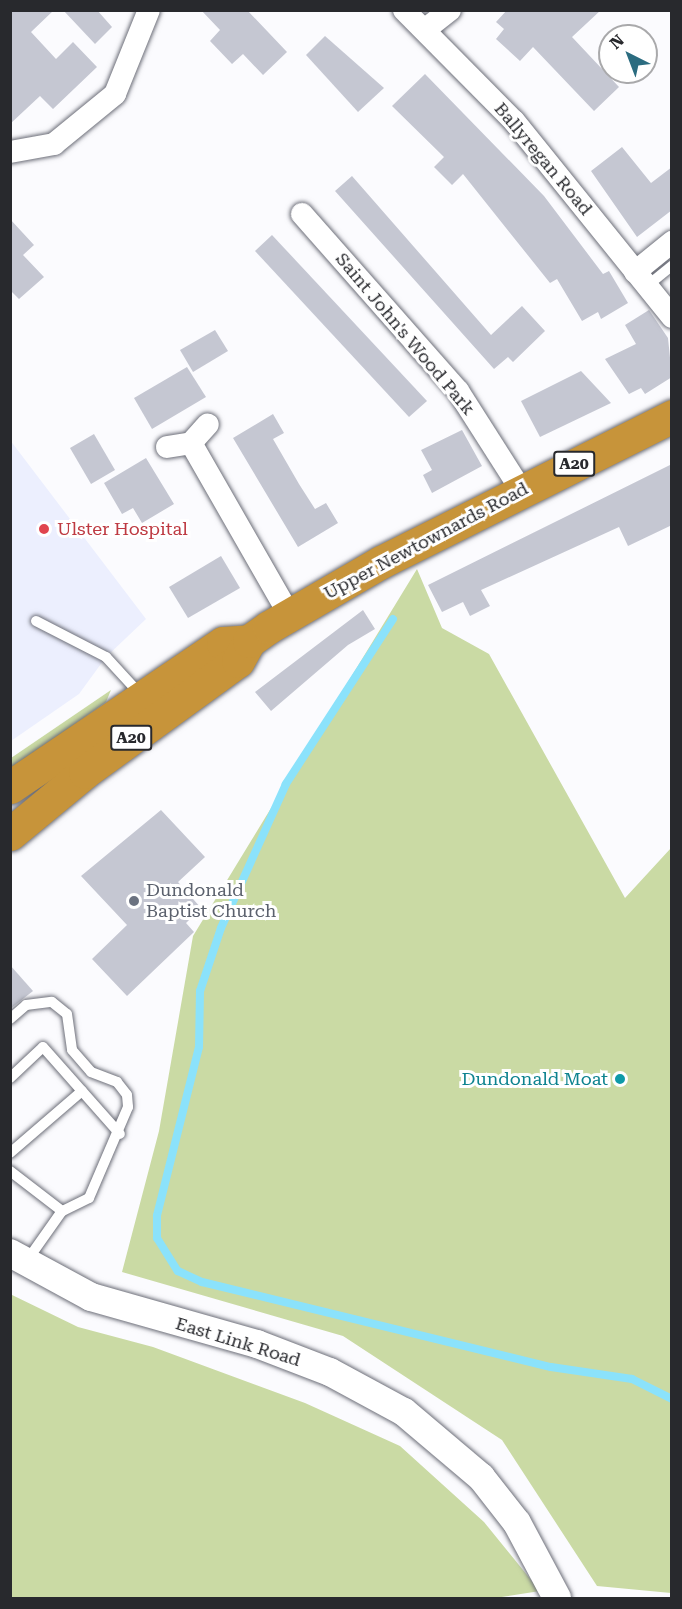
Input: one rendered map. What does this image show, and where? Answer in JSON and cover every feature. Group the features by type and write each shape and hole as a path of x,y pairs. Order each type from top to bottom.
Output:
{"highway":[{"name":"Upper Newtownards Road","path":"10,834 85,772 238,661 249,641 289,614 521,490 672,416"},
{"name":"Upper Newtownards Road","path":"10,787 141,695 223,643 249,641"}],"street":[{"path":"10,152 54,144 114,94 149,10"},
{"name":"Ballyregan Road","path":"404,10 427,28 513,121 672,317"},
{"path":"427,28 450,10"},
{"name":"Saint John's Wood Park","path":"302,214 458,391 521,490"},
{"path":"641,279 672,242"},
{"path":"167,447 191,443 208,424"},
{"path":"191,443 289,614"},
{"name":"East Link Road","path":"17,1259 129,1310 257,1344 330,1372 404,1412 481,1477 517,1523 557,1599"}],"lane":[{"path":"641,279 672,266"},
{"path":"36,621 105,657 141,695"},
{"path":"10,1019 38,1002 52,1002 67,1014 72,1050 91,1072 117,1082 127,1095 120,1134 89,1198 62,1211 17,1259"},
{"path":"10,1078 43,1047 120,1134"},
{"path":"10,1153 82,1090"},
{"path":"10,1171 62,1211"}],"shaded area":[{"name":"Ulster Hospital","path":"10,440 146,619 106,657 79,694 11,741"}],"green space":[{"path":"417,569 442,628 489,654 625,898 671,848 671,1593 597,1586 502,1440 343,1336 122,1272 159,1131 193,936"},
{"path":"111,690 106,702 11,770 11,758"},
{"path":"10,1294 78,1327 153,1347 305,1403 400,1446 484,1522 540,1591 495,1598 11,1598"}],"building":[{"path":"10,10 54,10 31,32 56,59 73,42 97,67 53,109 40,96 10,124"},
{"path":"63,10 97,10 112,27 95,44"},
{"path":"201,10 247,10 287,52 263,75 243,54 232,64 210,41 220,30"},
{"path":"507,10 601,10 572,37 598,65 598,84 616,84 619,87 594,111 533,47 520,61 496,39 504,29 496,22"},
{"path":"325,36 384,88 358,112 306,55"},
{"path":"425,74 544,196 603,274 609,271 628,303 601,319 598,312 582,321 557,279 550,283 463,174 452,185 434,167 444,157 392,106"},
{"path":"622,147 651,183 672,167 672,210 637,237 591,171"},
{"path":"352,176 491,335 522,306 545,331 513,362 508,357 494,369 335,191"},
{"path":"10,219 34,245 23,255 44,277 19,299 10,290"},
{"path":"272,235 427,401 409,417 255,251"},
{"path":"649,310 668,338 672,377 645,394 641,388 629,394 605,359 636,344 625,325"},
{"path":"215,330 228,351 193,372 180,350"},
{"path":"187,367 206,397 152,429 134,398"},
{"path":"581,371 611,403 540,437 521,401"},
{"path":"273,414 284,433 273,439 299,484 315,509 326,503 338,523 298,547 233,438"},
{"path":"462,430 482,466 432,493 423,475 432,470 421,450"},
{"path":"94,434 115,470 91,484 70,448"},
{"path":"146,458 174,504 142,523 133,508 122,514 104,483"},
{"path":"672,464 672,525 628,546 619,527 481,590 490,606 470,616 463,602 442,612 428,585"},
{"path":"221,556 240,588 188,618 169,587"},
{"path":"363,610 375,629 348,645 271,711 255,692"},
{"name":"Dundonald Baptist Church","path":"161,810 205,857 178,882 201,908 186,923 194,932 127,996 92,959 127,925 81,876"},
{"path":"10,965 33,991 10,1009"}],"waterway":[{"path":"393,619 286,784 221,928 200,991 199,1047 157,1216 157,1238 178,1271 202,1282 551,1367 632,1379 672,1399"}],"place":[{"name":"Ulster Hospital","path":"44,529"},
{"name":"Dundonald Baptist Church","path":"134,901"},
{"name":"Dundonald Moat","path":"620,1079"}]}
